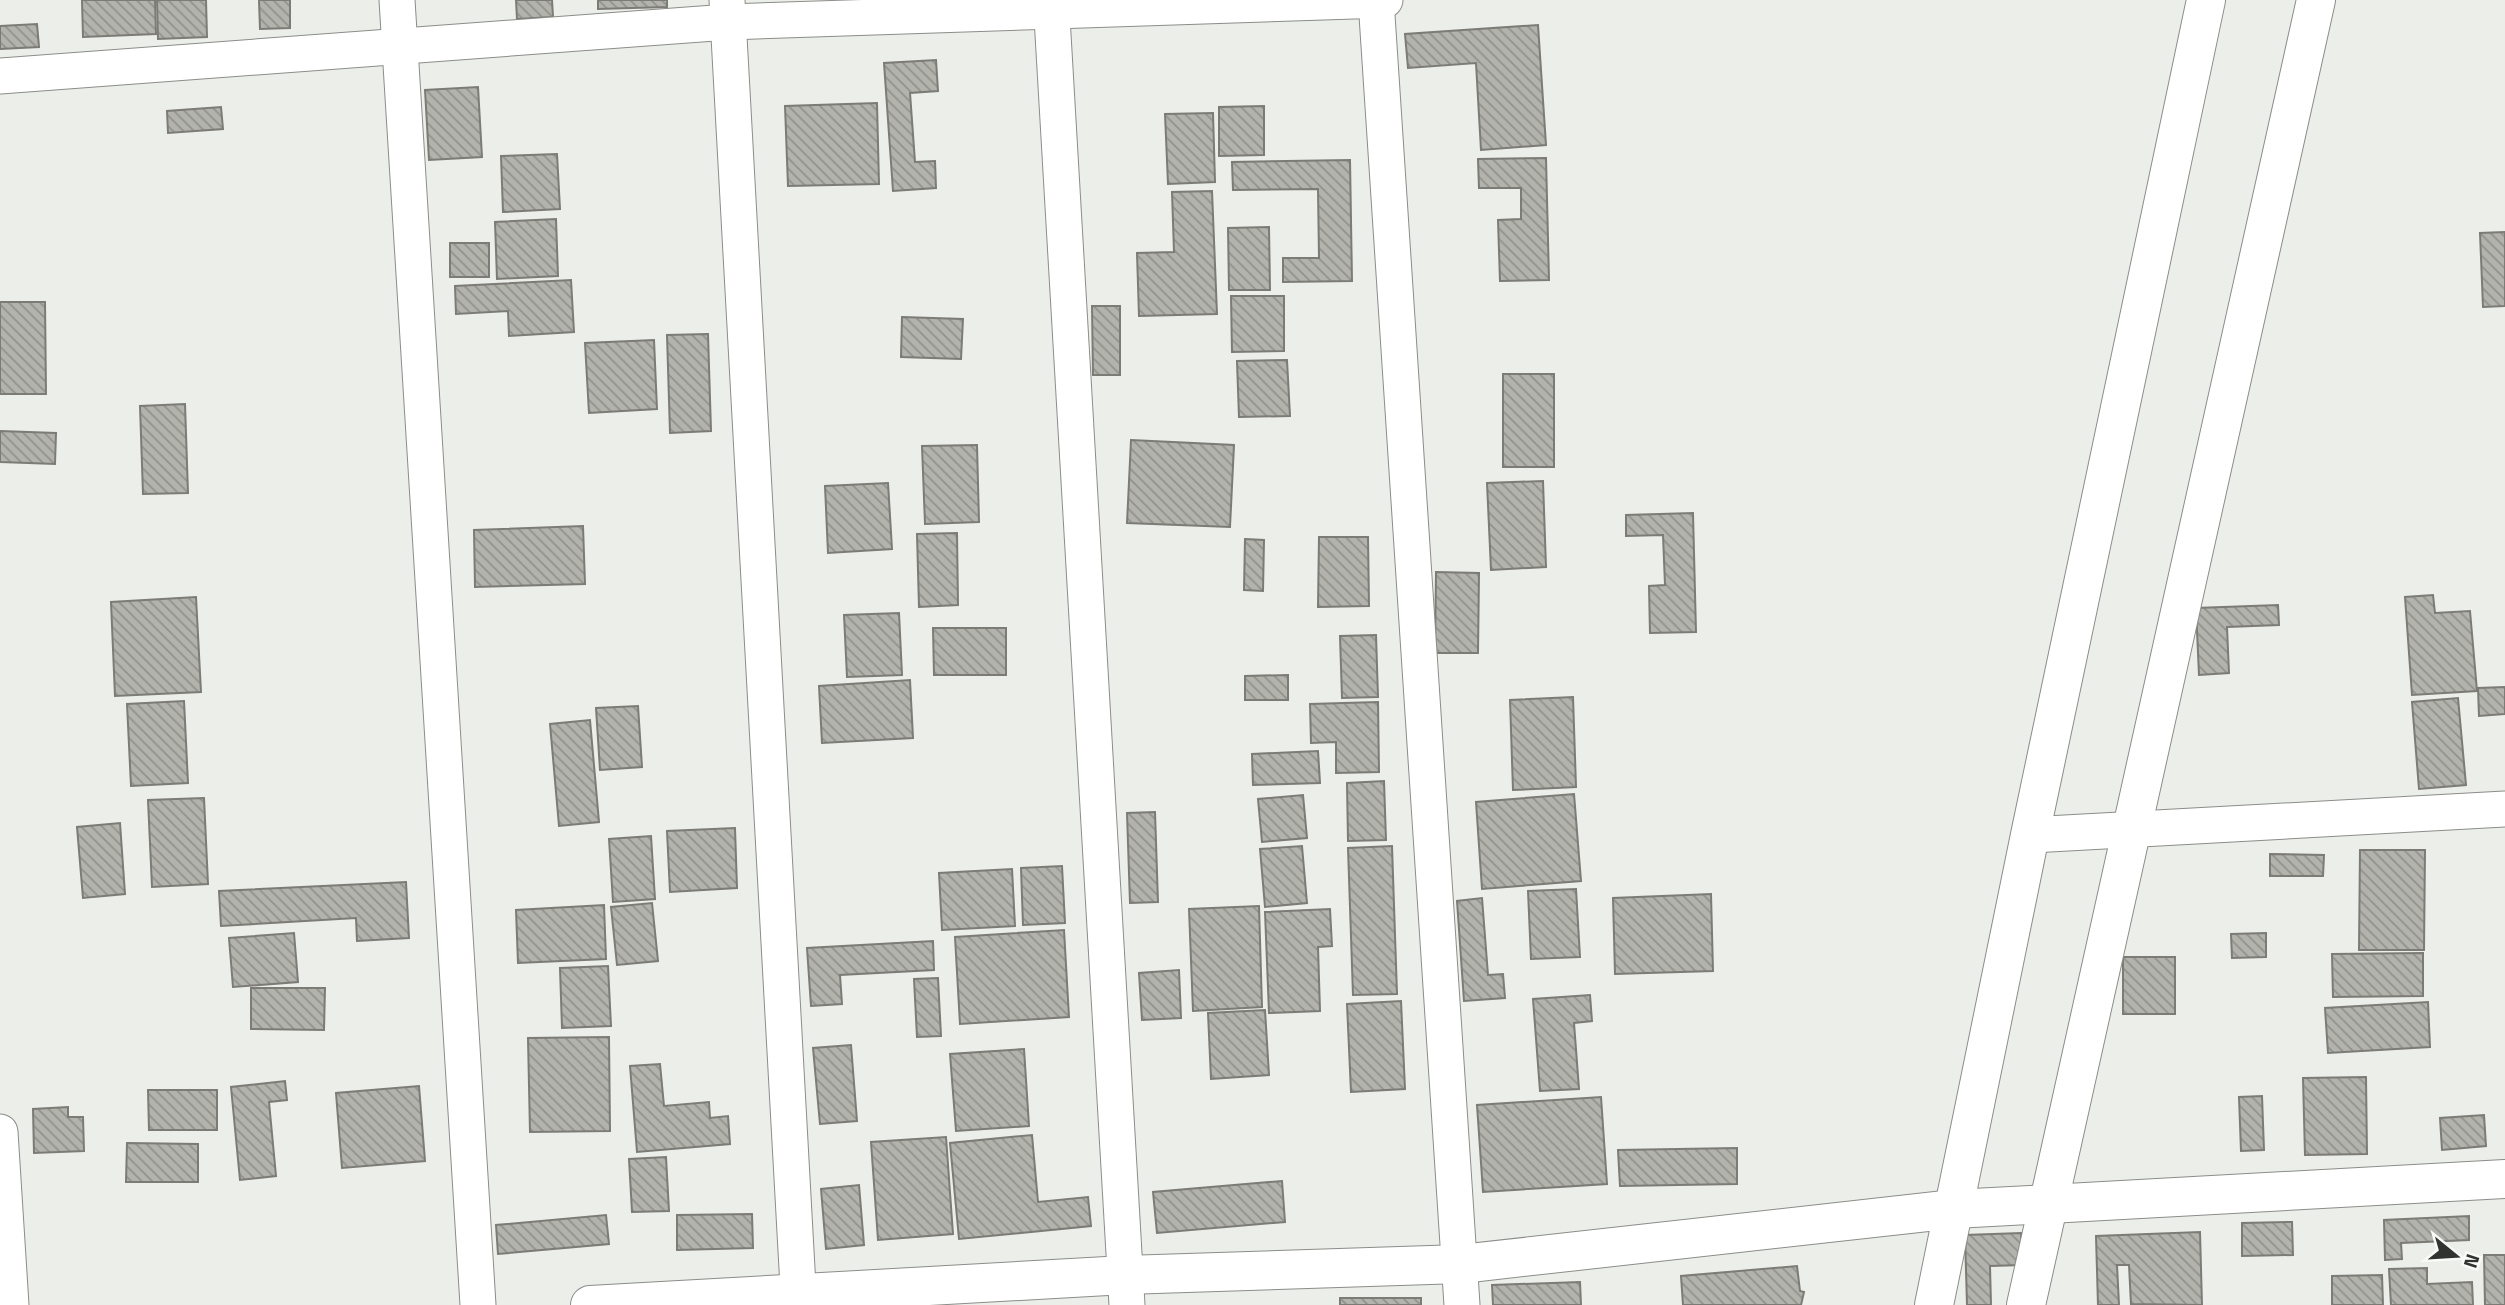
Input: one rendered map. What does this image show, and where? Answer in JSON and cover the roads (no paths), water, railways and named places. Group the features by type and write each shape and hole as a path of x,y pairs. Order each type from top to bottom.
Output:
{"main road":[{"path":"1934,1305 2206,0"},
{"path":"2026,1305 2316,0"},
{"path":"590,1305 1126,1290 1461,1264 1954,1209 2505,1179"}],"street":[{"path":"397,0 478,1305"},
{"path":"1376,0 1462,1305"},
{"path":"0,76 400,45 728,11 1385,0"},
{"path":"1052,6 1126,1290"},
{"path":"728,11 799,1299"},
{"path":"2030,835 2505,809"},
{"path":"0,1132 11,1305"}]}
